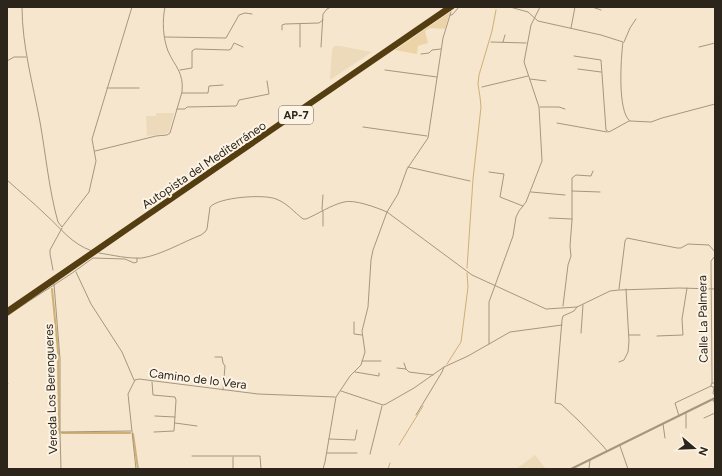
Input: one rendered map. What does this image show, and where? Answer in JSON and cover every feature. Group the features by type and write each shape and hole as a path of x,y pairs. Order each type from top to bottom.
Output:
{"highway":[{"name":"Autopista del Mediterráneo","path":"7,310 448,7"},
{"name":"Autopista del Mediterráneo","path":"7,315 138,222 453,7"}],"street":[{"path":"22,7 24,40 56,214 58,222 62,227"},
{"path":"53,270 50,250 62,227 88,192 96,161 92,139 132,7"},
{"path":"94,151 156,136 167,135 170,133 182,93 182,80 179,70 168,50 163,25 165,7"},
{"path":"321,47 324,12 331,7"},
{"path":"450,15 452,15 459,7"},
{"path":"510,7 528,12 538,21 601,35 623,42"},
{"path":"489,344 489,302 513,236 516,217 524,206 542,161 539,107 524,62 531,25 540,7"},
{"path":"571,28 575,7"},
{"path":"592,7 601,10"},
{"path":"323,469 336,397 354,372 361,365 365,352 362,335 368,307 371,260 387,212 398,194 408,167 428,137 443,38 451,12"},
{"path":"165,37 226,38 239,15 245,13 252,14"},
{"path":"630,121 626,116 621,93 623,42 636,19"},
{"path":"282,30 282,26 320,22 323,20"},
{"path":"300,24 300,47"},
{"path":"503,42 505,35"},
{"path":"491,42 528,43"},
{"path":"699,47 715,43"},
{"path":"179,70 192,68 192,51 195,49 229,50 234,44 243,47"},
{"path":"421,54 429,53 432,50 442,49"},
{"path":"7,61 14,57 27,56"},
{"path":"574,56 601,60 608,132"},
{"path":"578,69 602,72"},
{"path":"385,70 437,77"},
{"path":"482,87 528,76"},
{"path":"529,79 546,82"},
{"path":"176,109 185,109 187,107 236,106 239,100 269,94 266,81"},
{"path":"182,93 208,93 209,86 223,85"},
{"path":"107,88 139,88"},
{"path":"557,123 608,132 630,121 651,122 715,104"},
{"path":"539,107 558,107 565,109"},
{"path":"363,127 428,137"},
{"path":"408,167 470,181"},
{"path":"563,308 568,265 571,256 571,180 573,176 592,176 593,171"},
{"path":"489,172 504,174 500,197 524,206"},
{"path":"7,180 75,242 85,248 105,254 137,258 147,257 204,234 207,229 210,206 214,203 230,198 273,198 288,206 303,220 306,220 345,201 354,202 387,212 472,275 546,309 577,307 610,291 626,289 715,289"},
{"path":"572,191 600,192"},
{"path":"530,192 565,195"},
{"path":"322,226 323,195"},
{"path":"549,218 572,219"},
{"path":"619,290 626,238 677,248 681,248 688,244 709,246 715,252"},
{"name":"Calle La Palmera","path":"711,386 711,261 715,256"},
{"path":"7,315 76,271 93,258 124,259 134,263 137,262 137,258"},
{"name":"Camino de lo Vera","path":"76,271 91,304 122,352 135,380 258,394 336,397"},
{"name":"Vereda Los Berengueres","path":"54,284 60,359 61,469"},
{"path":"656,336 682,335 682,319 687,288"},
{"path":"619,362 624,360 628,352 626,289"},
{"path":"581,333 583,305"},
{"path":"577,307 574,311 563,316 555,403 561,404 580,421 607,451"},
{"path":"354,322 354,334 362,335"},
{"path":"340,391 383,405 398,398 444,367 459,361 510,332 562,325"},
{"path":"628,334 640,335"},
{"path":"215,357 222,357 225,366 223,390"},
{"path":"362,360 381,361"},
{"path":"404,363 406,369"},
{"path":"416,415 444,367"},
{"path":"397,368 406,369 409,372 433,375"},
{"path":"354,372 379,376 379,373"},
{"path":"135,380 128,394 136,469"},
{"path":"152,381 153,395 175,396 176,398 175,423 173,432 154,432"},
{"path":"679,416 675,403 711,386 714,387 713,393 715,404"},
{"path":"571,469 714,398"},
{"path":"370,454 383,405"},
{"path":"686,413 686,428"},
{"path":"704,418 715,413"},
{"path":"155,416 175,418"},
{"path":"175,423 197,426"},
{"path":"663,424 665,438"},
{"path":"328,439 356,440 357,430"},
{"path":"60,432 132,431"},
{"path":"619,445 628,469"},
{"path":"326,453 357,454"},
{"path":"192,456 260,456 261,469"},
{"path":"233,456 234,469"},
{"path":"589,469 591,462 590,460"}],"shaded area":[{"path":"450,12 445,29 430,28 425,31 428,43 418,46 417,54 395,50"},
{"path":"334,46 372,52 330,80 332,50"},
{"path":"156,113 174,113 169,132 147,136 146,116 156,116"},
{"path":"535,455 546,469 529,469 528,467 525,469 516,469"}],"waterway":[{"path":"467,268 473,179 481,107 478,84 479,75 492,31 496,10"},
{"path":"447,364 461,342 468,287 467,273"},
{"path":"52,289 58,351 59,433"},
{"path":"399,445 423,406"},
{"path":"62,433 130,433"},
{"path":"133,434 138,469"},
{"path":"388,469 390,463"}]}
